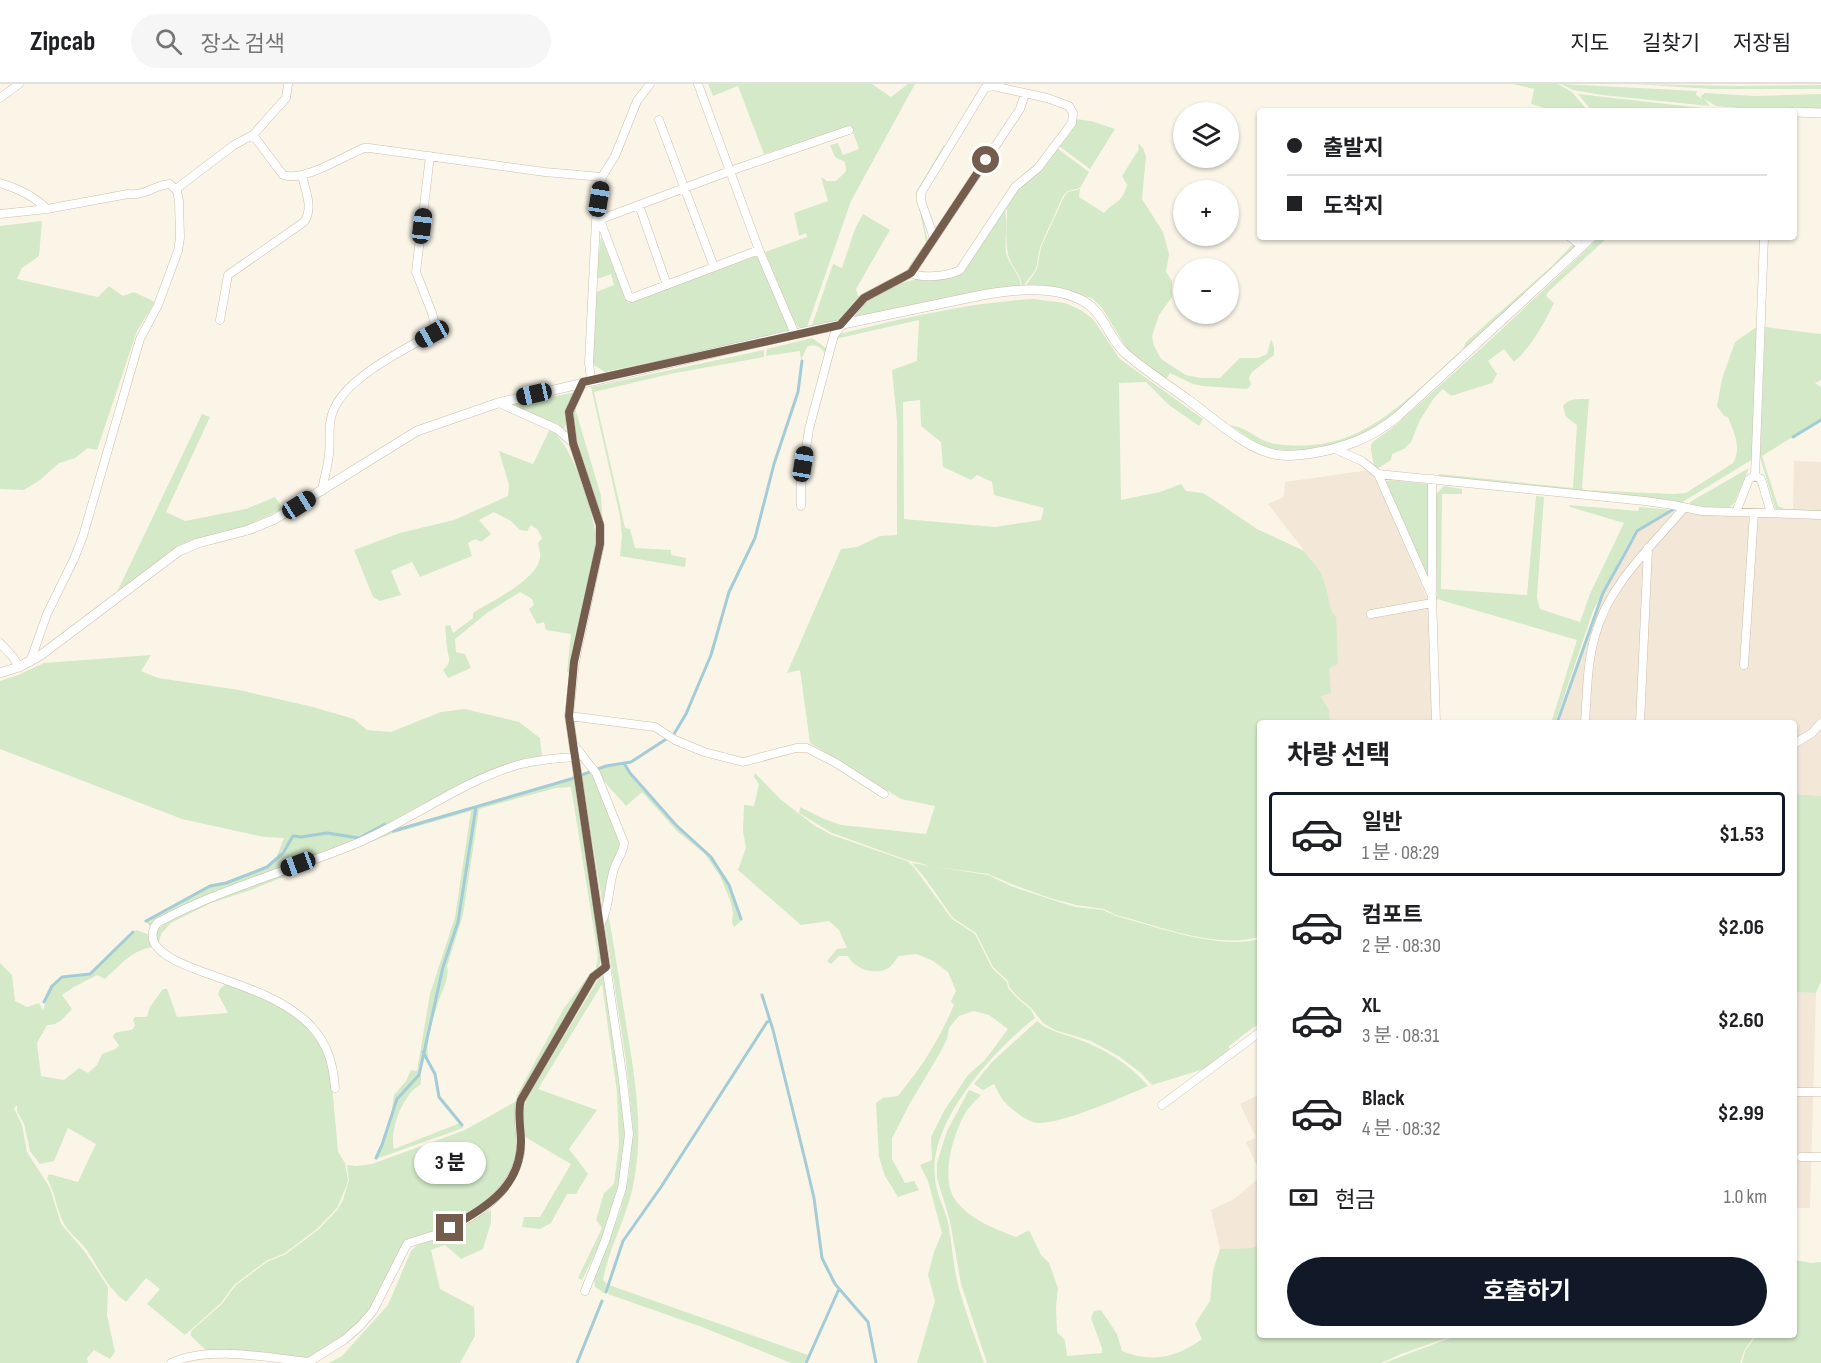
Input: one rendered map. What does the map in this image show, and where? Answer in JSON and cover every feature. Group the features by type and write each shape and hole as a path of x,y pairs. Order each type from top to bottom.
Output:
{"street":[{"path":"0,98 19,84"},
{"path":"176,189 234,145 253,135 286,98 288,84"},
{"path":"585,1291 605,1241 622,1188 629,1134 569,716 574,662 600,544 600,525 573,443 569,412 587,381 602,177 615,156 637,101 650,84"},
{"path":"698,84 759,250 795,334"},
{"path":"911,273 917,276 953,273 960,270 1015,187 1038,168 1071,123 1073,113 1066,103 991,86 982,91 921,193 921,201 934,238"},
{"path":"801,506 801,481 809,429 828,365 831,345 840,325 864,298 911,273 1020,109 1025,94"},
{"path":"1797,112 1821,113"},
{"path":"659,120 714,267"},
{"path":"598,220 849,130"},
{"path":"253,135 284,175 288,176 302,175 364,148 545,172 602,177"},
{"path":"322,491 330,453 329,431 333,409 347,391 375,367 432,334 436,329 416,272 430,156"},
{"path":"220,320 228,275 303,222 308,216 309,208 302,175"},
{"path":"0,183 14,187 41,202 47,209"},
{"path":"0,214 47,209 128,194 142,195 165,184 170,184 176,189 179,201 178,251 158,305 140,339 82,537 69,570 47,614 30,662"},
{"path":"639,205 667,285"},
{"path":"598,220 629,297 632,298 759,250"},
{"path":"1574,240 1582,246"},
{"path":"0,673 30,662 179,551 198,543 230,536 275,519 417,431 498,403 587,381 795,334 1008,290 1036,290 1069,295 1084,302 1099,314 1116,342 1130,356 1246,442 1270,453 1282,455 1335,449 1364,439 1394,420 1589,240"},
{"path":"1755,476 1764,240"},
{"path":"498,403 557,429 573,443"},
{"path":"1335,449 1362,461 1378,474 1432,600"},
{"path":"1378,474 1645,501 1702,512 1821,515"},
{"path":"1736,512 1749,479 1755,476"},
{"path":"1755,476 1761,479 1771,513"},
{"path":"1432,479 1432,600 1436,720"},
{"path":"1585,720 1591,651 1602,617 1616,590 1648,548 1684,508"},
{"path":"1744,665 1754,513"},
{"path":"1640,720 1648,548"},
{"path":"1371,614 1432,600"},
{"path":"0,643 19,667"},
{"path":"569,716 655,727 704,752 743,762 796,748 807,748 836,763 884,794"},
{"path":"1797,742 1812,733 1821,723"},
{"path":"573,744 595,771 624,843 623,852 614,869 606,914 600,925"},
{"path":"335,1088 334,1068 328,1049 309,1025 275,1001 162,953 153,941 153,928 157,923 193,904 359,842 502,770 545,759 575,757"},
{"path":"171,1363 189,1357 235,1355 270,1356 309,1362 360,1326 373,1311 406,1244 450,1228 486,1207 503,1191 519,1156 521,1100 593,977 606,967"},
{"path":"1162,1105 1257,1034"},
{"path":"1797,1092 1821,1092"},
{"path":"1801,1157 1821,1157"}],"shaded area":[{"path":"1794,461 1821,462 1821,796 1797,794 1797,720 1559,720 1604,594 1638,532 1675,510 1792,517"},
{"path":"1369,470 1376,478 1430,610 1433,720 1330,720 1329,710 1321,696 1329,667 1336,618 1331,610 1320,571 1268,504 1284,497 1285,482"},
{"path":"1797,992 1816,993 1810,1208 1797,1208"},
{"path":"1257,1096 1257,1166 1246,1142 1256,1138 1240,1104"},
{"path":"1257,1180 1257,1246 1220,1249 1211,1210 1234,1199"}],"green space":[{"path":"708,84 872,84 891,97 908,84 915,84 851,201 806,330 798,327 792,317 765,252 807,237 806,233 799,236 794,213 828,201 821,177 827,181 836,181 846,171 845,162 835,157 830,145 838,143 843,155 859,149 851,127 764,154 738,86 713,96"},
{"path":"1513,84 1558,84 1572,92 1585,108 1545,108 1531,104 1534,89"},
{"path":"1561,84 1697,91 1696,95 1702,99 1701,96 1705,93 1755,96 1821,94 1821,109 1716,106 1704,99 1710,106 1573,90"},
{"path":"1634,84 1821,85 1821,89 1712,89"},
{"path":"1578,94 1702,108 1590,108"},
{"path":"1075,119 1091,121 1115,129 1090,169 1059,146"},
{"path":"1138,143 1146,156 1142,199 1163,232 1169,254 1166,272 1172,281 1172,297 1159,315 1152,336 1154,346 1161,359 1186,375 1220,378 1240,358 1258,358 1267,354 1271,339 1274,355 1252,372 1249,378 1251,385 1247,389 1202,386 1170,373 1166,379 1127,349 1102,308 1092,298 1067,291 1025,287 1037,269 1041,247 1064,197 1068,192 1080,189 1079,197 1104,213 1120,199 1125,191 1127,185 1122,176 1139,149"},
{"path":"944,145 946,146 919,202 928,242 906,274 866,294 837,323 811,328 833,264 842,268 855,229 863,214 890,230 856,289 858,296 906,271 926,242 916,192"},
{"path":"1057,148 1089,172 1080,188 1068,191 1063,196 1040,247 1036,269 1022,288 1020,278 1008,254 1005,206 1016,189 1041,171"},
{"path":"1004,207 1006,252 1019,278 1021,288 857,318 855,316 855,312 867,301 890,287 914,280 957,274"},
{"path":"42,221 39,256 22,268 17,279 98,297 109,286 123,296 134,292 155,302 137,331 97,450 88,448 75,458 59,463 40,480 24,490 0,489 0,226"},
{"path":"601,237 628,303 759,255 790,330 605,372 594,365 592,358 596,292 614,285 611,274 596,277"},
{"path":"1597,240 1605,240 1548,292 1546,296 1554,303 1537,335 1520,356 1514,362 1504,349 1488,361 1497,374 1492,383 1451,396 1443,389 1434,398 1420,420 1411,442 1404,449 1392,454 1391,460 1377,469 1374,466 1371,450 1374,441 1396,425"},
{"path":"1575,242 1576,246 1412,400 1390,418 1367,432 1332,446 1294,451 1269,448 1259,444 1230,425 1270,443 1302,446 1325,443 1366,429 1402,404 1462,351 1466,342 1553,265"},
{"path":"1033,299 1065,303 1081,310 1093,319 1120,359 1203,419 1199,426 1169,405 1146,382 1119,383 1121,500 1160,492 1181,484 1186,491 1203,493 1257,529 1304,551 1320,571 1331,610 1336,617 1338,664 1329,668 1331,693 1321,696 1329,710 1330,720 1257,720 1257,938 1225,940 1188,935 1116,915 1104,909 1050,898 988,874 931,866 907,860 832,833 799,813 800,807 841,825 926,834 935,806 901,799 810,743 800,670 787,673 841,549 857,547 880,536 897,535 897,421 892,370 917,361 919,320 835,339 835,335 933,312","holes":["920,400 921,426 941,442 943,467 971,480 977,475 992,482 994,495 1044,508 1041,520 995,527 904,519 903,402"]},
{"path":"1758,326 1753,459 1681,503 1439,477 1439,474 1573,488 1577,425 1566,417 1563,406 1571,400 1589,399 1582,487 1584,490 1686,493 1733,463 1736,457 1737,446 1733,429 1728,417 1724,416 1717,406 1722,379 1735,342"},
{"path":"1765,327 1821,334 1821,380 1815,383 1821,387 1821,419 1762,456 1778,506 1785,509 1821,510 1821,513 1778,511 1775,508 1760,457"},
{"path":"812,338 826,348 827,356 821,349 813,346 807,347 801,360 800,351 766,356 767,349"},
{"path":"764,350 764,357 670,374 594,392 625,528 630,529 635,548 671,550 671,555 686,558 685,567 620,556 622,536 620,516 591,387"},
{"path":"577,392 567,424 563,429 508,405"},
{"path":"575,408 601,496 603,525 573,426 572,414"},
{"path":"202,414 210,417 166,512 185,521 246,509 275,497 283,509 241,528 170,551 119,592 118,590"},
{"path":"550,429 567,450 582,482 597,545 570,673 567,672 571,634 546,630 544,622 537,624 529,609 534,605 532,599 520,592 487,613 455,639 456,652 465,654 471,668 448,678 443,670 449,659 445,626 450,625 453,633 473,618 473,613 512,590 531,574 540,556 538,543 542,538 537,529 531,525 527,531 520,530 511,521 494,512 479,520 491,534 481,542 475,539 468,543 472,556 420,577 412,562 391,571 401,595 380,601 373,597 354,550 400,533 454,520 508,496 509,485 499,451 533,464"},
{"path":"1749,468 1734,503 1729,508 1695,507 1690,504 1690,502"},
{"path":"1390,480 1428,484 1431,487 1429,577 1427,577 1385,482"},
{"path":"1444,486 1462,489 1462,494 1442,494 1441,589 1527,595 1536,496 1544,497 1537,597 1540,609 1580,622 1590,594 1624,523 1569,505 1638,511 1639,507 1672,510 1635,531 1593,611 1556,720 1552,720 1577,640 1437,599 1436,494"},
{"path":"151,655 141,671 158,678 239,690 313,707 354,719 367,730 391,732 441,712 465,709 519,722 540,738 542,757 497,769 360,841 167,917 150,926 146,922 210,887 268,867 284,854 293,837 301,838 327,834 359,839 386,824 358,837 328,833 301,837 293,835 275,861 284,838 264,837 182,819 0,749 0,681 44,663"},
{"path":"624,765 675,825 711,857 729,885 741,921 734,927 730,900 720,876 705,854 677,831 642,792 626,806 602,779 599,770"},
{"path":"594,773 621,843 604,913 582,776"},
{"path":"755,773 780,799 815,826 832,835 907,861 913,866 952,919 975,934 992,968 1007,982 1008,988 1031,1010 1035,1018 1001,1049 967,1089 942,1134 936,1156 936,1184 948,1222 958,1285 984,1363 917,1363 935,1301 928,1275 942,1233 928,1181 920,1165 932,1160 931,1137 944,1111 968,1075 985,1060 1008,1029 989,1015 974,1011 959,1016 949,1028 941,1051 892,1138 892,1159 905,1183 914,1181 919,1190 898,1197 885,1176 879,1157 876,1103 883,1098 898,1096 915,1074 948,1019 954,1005 951,1001 956,991 948,972 933,961 917,954 899,956 890,967 879,971 860,968 848,956 839,956 831,964 827,961 837,949 847,948 839,930 829,921 801,925 738,870 746,848 743,831 744,805 754,806 759,784 754,777"},
{"path":"575,778 602,958 598,969 596,967 598,956 571,787 556,788 479,809 463,915 447,966 447,980 430,1031 429,1059 424,1052 444,967 459,921 477,806"},
{"path":"1797,794 1821,796 1821,981 1816,993 1797,992"},
{"path":"475,807 457,921 442,967 418,1075 400,1093 391,1116 394,1095 406,1081 411,1070 417,1071 430,994 455,917 471,811 391,834 251,890 211,903 171,923 161,934 158,946 156,932 159,928 192,908 390,830 400,830"},
{"path":"912,863 988,875 1013,887 1075,907 1103,910 1116,916 1188,936 1225,942 1257,940 1257,1027 1229,1046 1230,1051 1204,1069 1152,1085 1120,1057 1091,1041 1055,1030 1043,1023 1009,987 1008,981 993,967 976,933 953,918"},
{"path":"608,912 633,1066 638,1139 632,1189 606,1267 603,1280 607,1284 604,1293 595,1287 594,1278 620,1211 629,1174 633,1130 626,1061 605,924"},
{"path":"136,930 150,935 154,947 133,954 105,979 97,975 62,995 72,1009 58,1022 47,1025 37,1043 41,1076 64,1080 79,1068 88,1073 97,1065 102,1054 116,1049 119,1045 113,1037 114,1034 133,1029 135,1017 147,1017 150,1007 163,989 167,989 177,1017 228,1013 218,994 227,983 269,1000 295,1016 310,1029 326,1053 332,1084 338,1152 345,1163 348,1180 346,1187 337,1208 317,1229 285,1253 266,1261 234,1285 221,1303 185,1335 147,1304 160,1289 146,1278 126,1302 109,1285 87,1250 63,1222 47,1178 49,1174 78,1182 96,1144 68,1128 54,1161 40,1164 30,1151 17,1105 14,1108 22,1125 27,1152 50,1188 61,1224 85,1252 108,1287 107,1315 115,1352 110,1359 94,1350 87,1358 88,1363 0,1363 0,963 12,975 15,1001 27,1007 39,1003 43,1010 52,986 62,978 90,975"},
{"path":"590,974 594,974 524,1094 516,1097 564,1008"},
{"path":"604,975 621,1080 625,1135 624,1161 613,1210 582,1280 578,1278 602,1228 596,1220 604,1193 614,1184 619,1144 617,1092 602,984 538,1089 597,1110 569,1149 588,1174 576,1194 567,1194 551,1223 540,1229 522,1227 524,1217 540,1217 571,1164 525,1137 523,1111 527,1098 599,978"},
{"path":"1037,1021 1050,1029 1106,1052 1133,1071 1148,1086 1090,1110 1056,1121 1043,1123 1025,1118 1005,1103 994,1084 983,1090 974,1084 992,1062"},
{"path":"421,1075 421,1084 408,1096 398,1115 393,1136 394,1149 460,1123 463,1128 376,1159 399,1098"},
{"path":"969,1090 981,1095 968,1109 954,1141 949,1167 951,1192 956,1201 969,1214 992,1227 1016,1237 1029,1230 1041,1255 1049,1263 1058,1288 1057,1332 1065,1340 1067,1356 1102,1353 1091,1318 1094,1311 1101,1310 1117,1334 1122,1351 1143,1357 1163,1357 1183,1351 1202,1339 1195,1324 1210,1301 1213,1271 1220,1249 1257,1246 1257,1338 1446,1338 1381,1363 987,1363 961,1284 950,1221 937,1178 937,1163 947,1131"},
{"path":"520,1099 520,1142 515,1167 495,1198 449,1227 411,1241 365,1323 311,1358 255,1352 209,1353 190,1335 192,1330 222,1304 235,1286 267,1262 286,1254 318,1230 338,1209 349,1180 347,1165 372,1164 465,1130"},
{"path":"491,1210 491,1222 483,1249 461,1259 445,1245 431,1250 440,1289 474,1307 475,1336 460,1363 329,1363 342,1356 388,1305 411,1251 416,1246 441,1236"},
{"path":"1797,1260 1821,1262 1821,1363 1742,1363 1745,1351 1755,1338 1797,1338"},
{"path":"609,1285 808,1355 804,1363 791,1363 702,1327 608,1294"},
{"path":"1450,1338 1753,1338 1744,1351 1740,1363 1384,1363"}],"waterway":[{"path":"393,831 571,779 606,766 631,762 674,734 686,714 711,655 729,592 755,538 774,464 798,392 802,361"},
{"path":"1793,437 1821,420"},
{"path":"1558,720 1603,593 1637,531 1674,509"},
{"path":"624,763 630,773 676,825 711,857 729,885 741,919"},
{"path":"376,1158 397,1099 419,1075 443,967 458,922 476,807"},
{"path":"146,921 210,886 226,883 267,867 283,853 293,836 327,833 359,838 385,824"},
{"path":"44,1002 52,986 62,977 90,974 133,932"},
{"path":"762,995 773,1030 814,1198 822,1258 835,1284 868,1322 876,1363"},
{"path":"606,1292 623,1241 661,1187 767,1022 770,1021"},
{"path":"423,1052 435,1074 439,1097 462,1125"},
{"path":"806,1363 839,1289"},
{"path":"577,1363 602,1301"}],"route":[{"path":"450,1228 496,1199 510,1180 516,1168 521,1145 519,1112 521,1100 593,977 606,967 569,716 574,662 600,544 600,525 573,443 569,412 583,382 840,325 864,298 900,281 911,273 986,160"}]}
